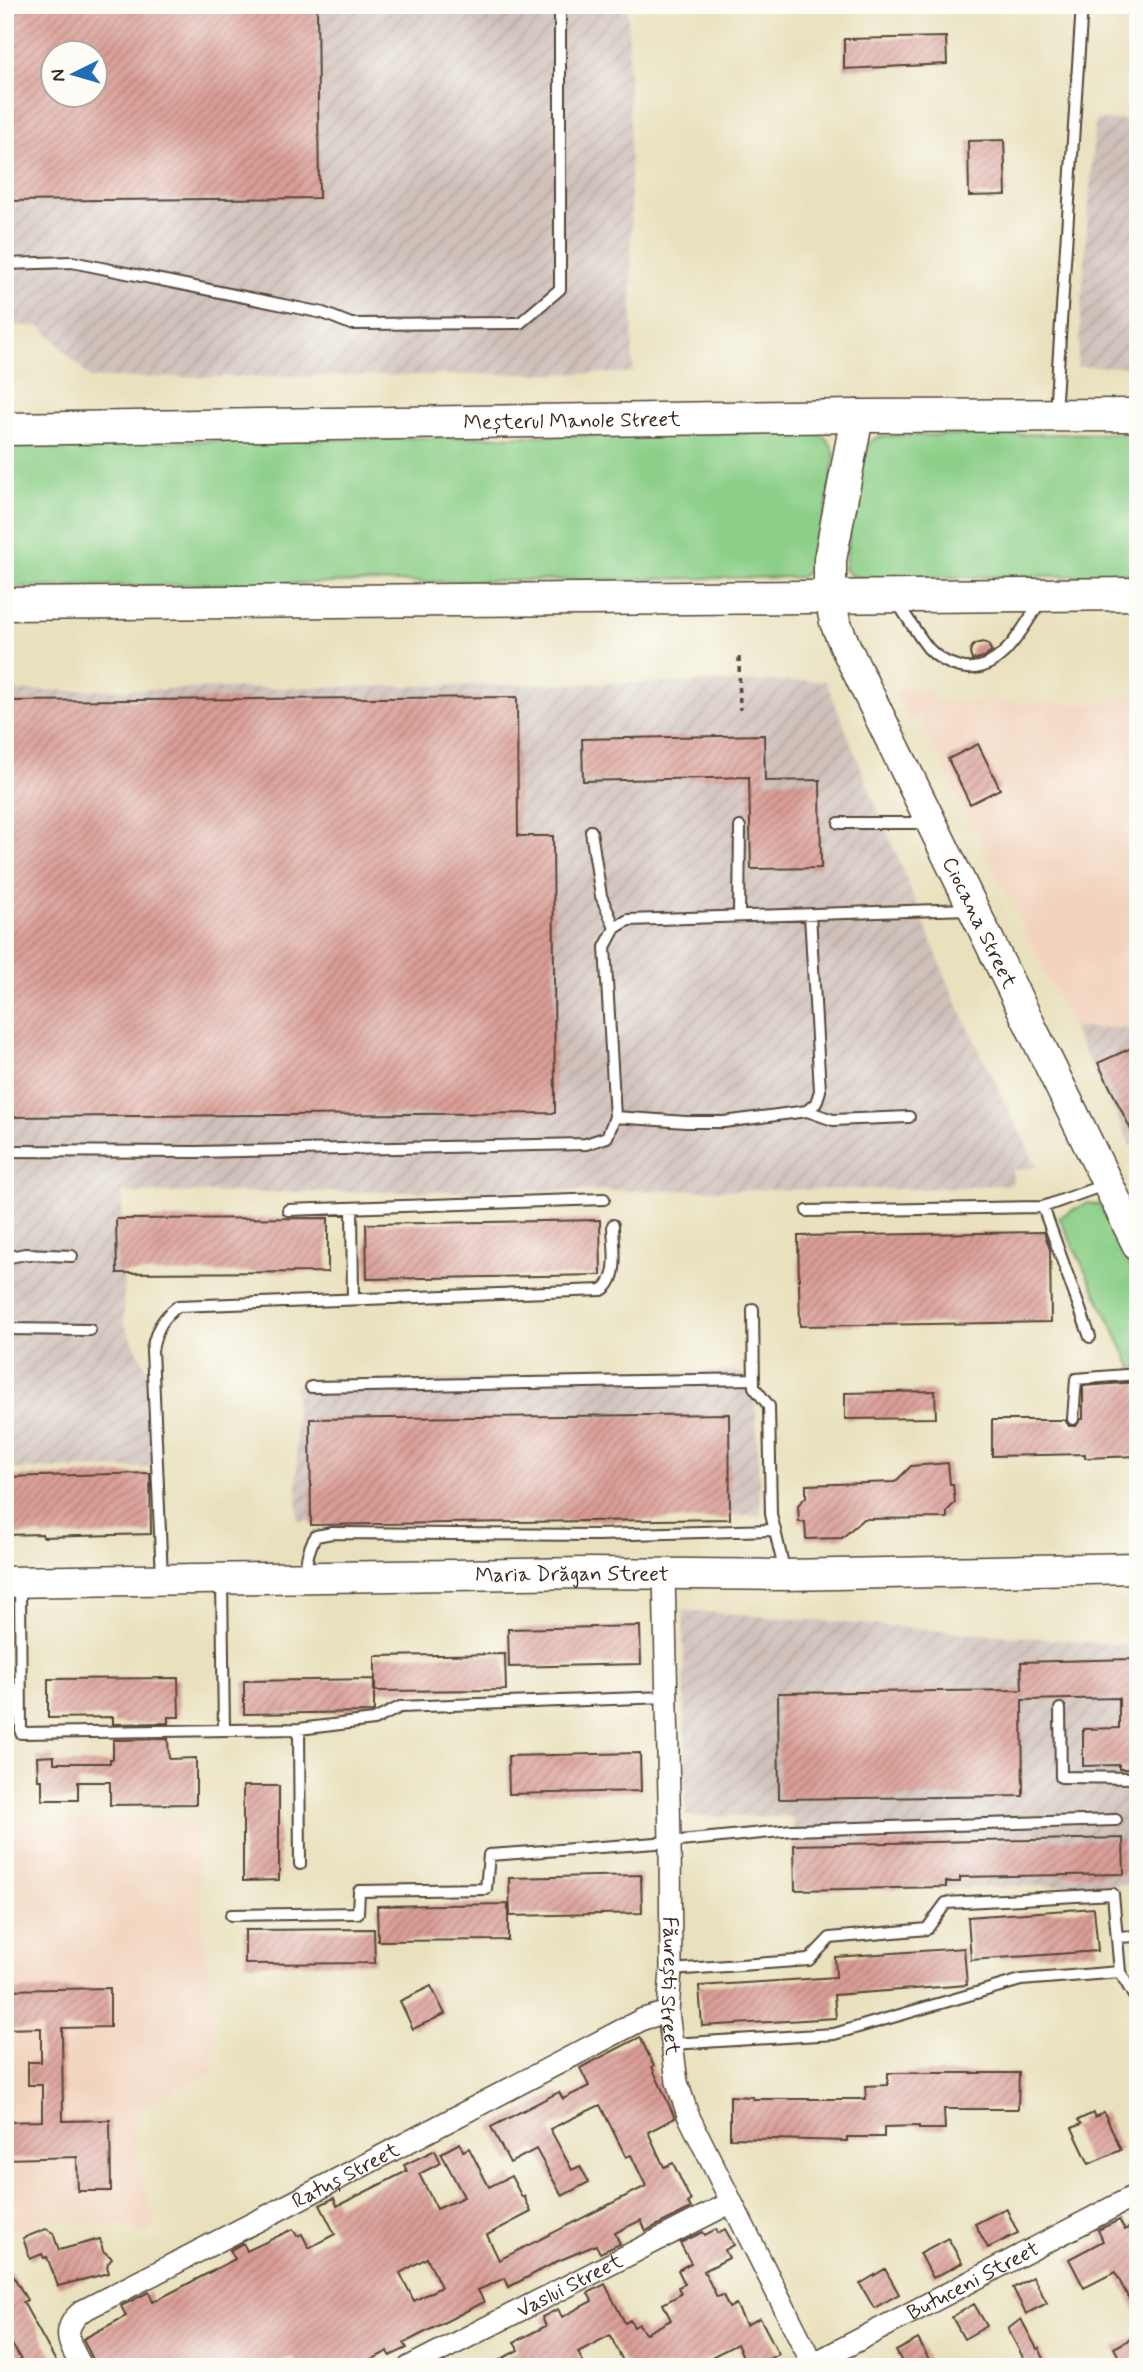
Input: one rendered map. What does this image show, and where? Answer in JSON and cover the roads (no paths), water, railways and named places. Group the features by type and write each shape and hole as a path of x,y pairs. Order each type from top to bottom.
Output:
{"main road":[{"name":"Meșterul Manole Street","path":"5,429 857,416 1138,415"},
{"path":"830,597 830,560 857,416"},
{"path":"5,604 1138,594"},
{"name":"Ciocana Street","path":"830,597 835,622 846,648 1138,1246"},
{"name":"Maria Drăgan Street","path":"13,1582 664,1573 785,1575 1138,1568"}],"street":[{"name":"Făurești Street","path":"664,1573 670,1842 671,1970 668,2012 677,2082 688,2115 811,2366"},
{"name":"Ratuș Street","path":"82,2367 69,2342 68,2334 75,2317 82,2311 270,2216 643,2019 668,2012"},
{"name":"Butuceni Street","path":"811,2366 1138,2194"},
{"name":"Vaslui Street","path":"410,2367 730,2203"}],"lane":[{"path":"5,264 72,262 323,313 351,324 520,323 559,289 559,5"},
{"path":"1055,415 1082,5"},
{"path":"894,597 929,649 947,664 967,669 991,664 1008,649 1045,595"},
{"path":"839,823 931,823"},
{"path":"739,916 740,827"},
{"path":"592,831 601,896 615,928"},
{"path":"5,1151 195,1152 586,1144 607,1137 615,1117 605,947 615,928 628,920 972,909"},
{"path":"807,1111 816,1103 820,1091 810,914"},
{"path":"615,1117 724,1122 807,1111 832,1120 909,1117"},
{"path":"807,1211 1043,1207 1107,1184"},
{"path":"288,1210 604,1199"},
{"path":"1043,1207 1090,1337"},
{"path":"352,1208 353,1298"},
{"path":"162,1580 152,1350 156,1331 165,1316 178,1306 602,1290 609,1286 614,1278 613,1225"},
{"path":"5,1258 24,1254 72,1256"},
{"path":"753,1309 754,1387 769,1406 771,1514 785,1575"},
{"path":"5,1329 90,1330"},
{"path":"1073,1419 1076,1379 1138,1374"},
{"path":"311,1387 754,1379"},
{"path":"305,1578 307,1559 316,1536 332,1533 597,1535 775,1530"},
{"path":"222,1579 224,1730"},
{"path":"13,1582 21,1733 299,1729 374,1720 400,1707 666,1697"},
{"path":"1060,1709 1062,1777 1138,1778"},
{"path":"299,1729 300,1864"},
{"path":"231,1915 358,1913 359,1891 486,1889 489,1855 792,1830 1116,1820"},
{"path":"671,1970 809,1960 830,1938 927,1929 946,1903 1113,1894 1120,1972 1138,2003"},
{"path":"1117,1937 1138,1936"},
{"path":"671,2044 834,2034 1021,1980 1120,1972"}]}
